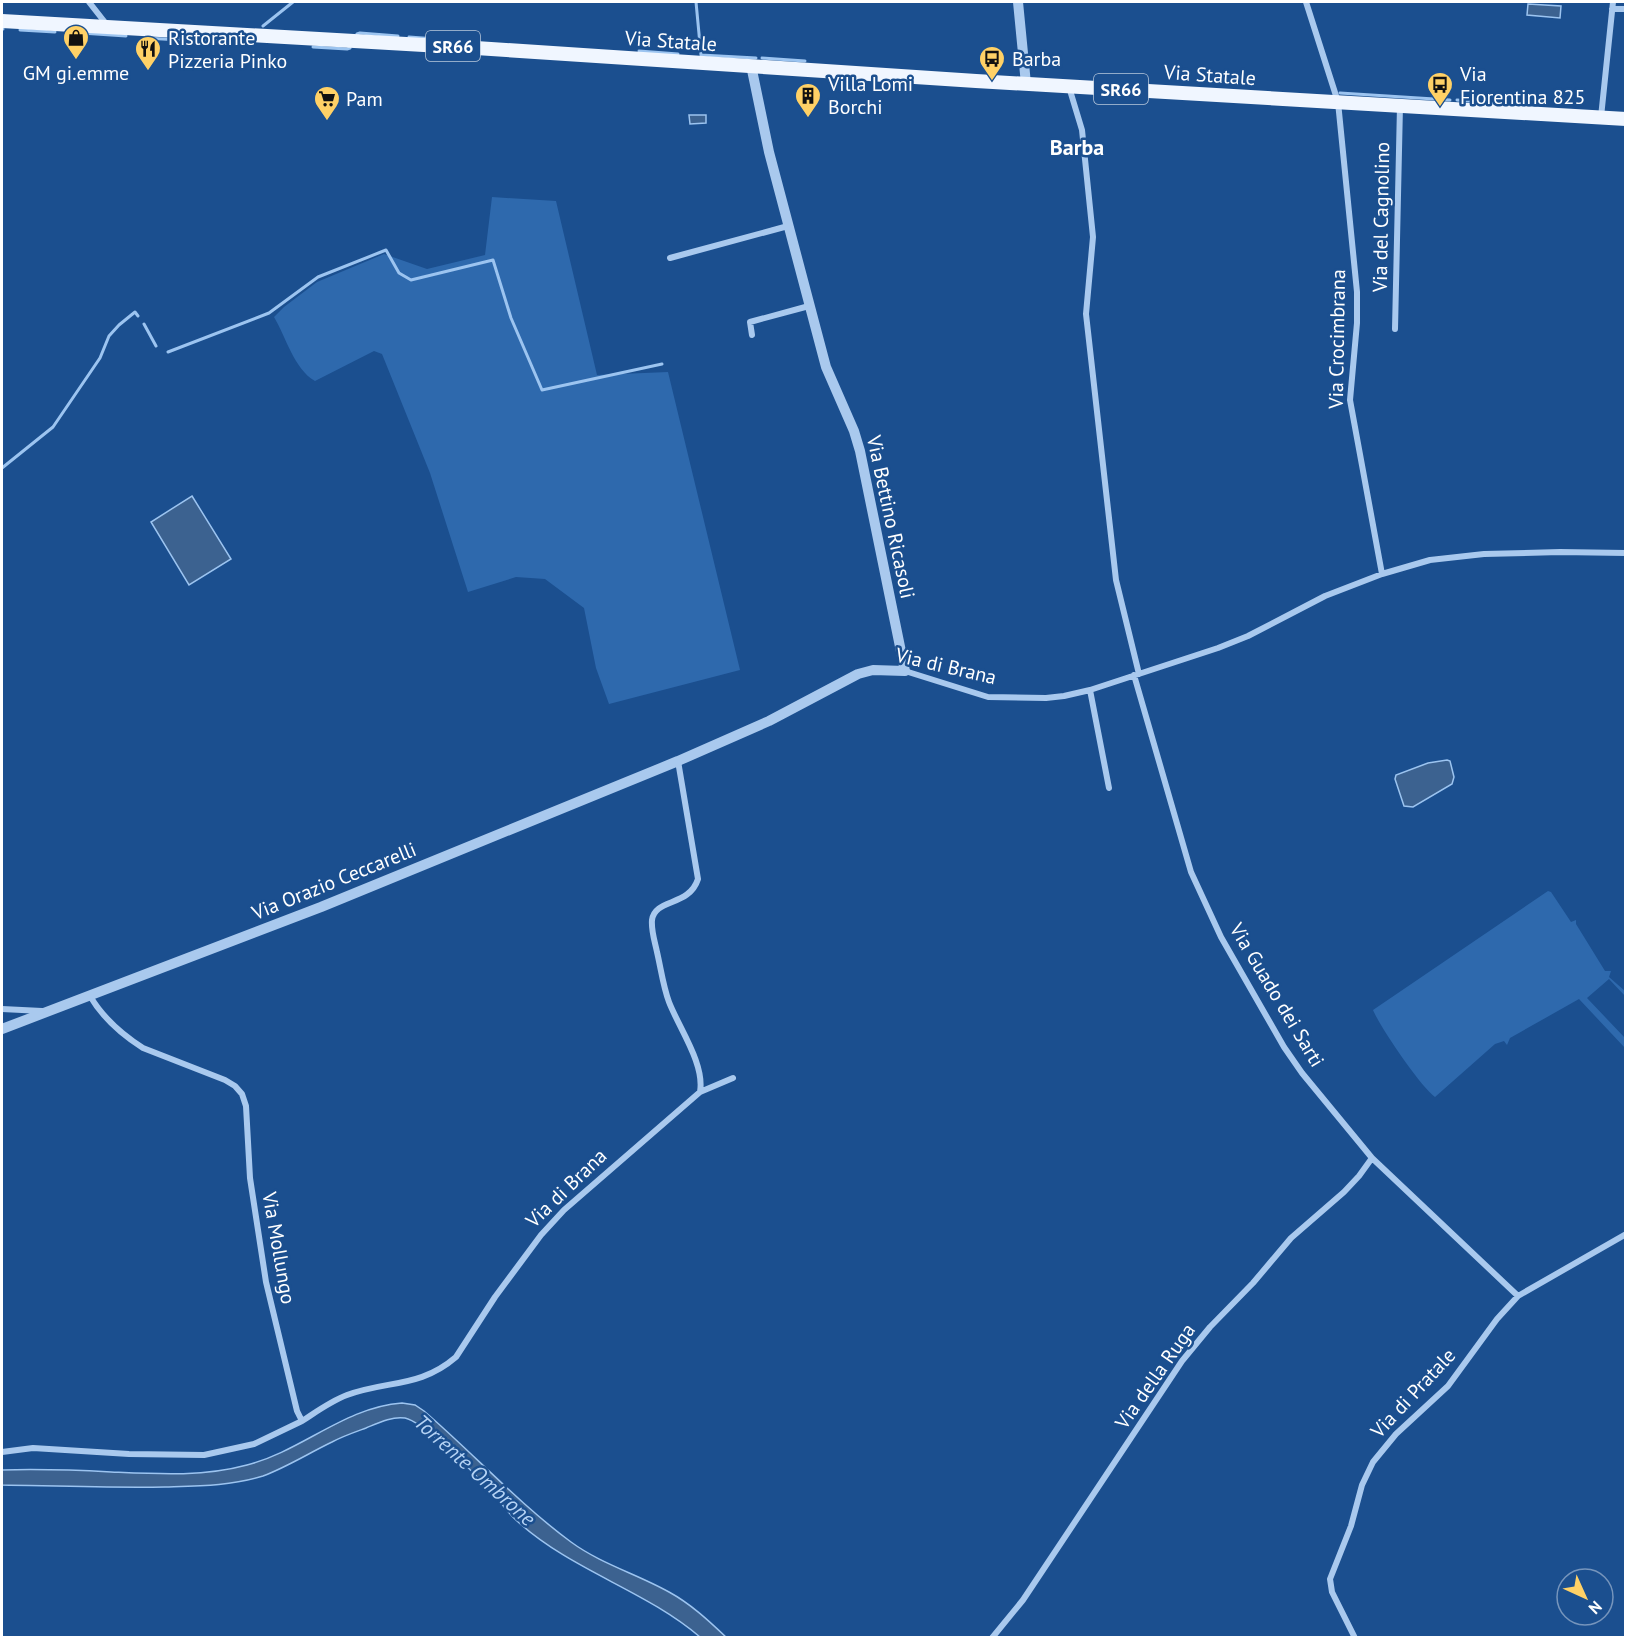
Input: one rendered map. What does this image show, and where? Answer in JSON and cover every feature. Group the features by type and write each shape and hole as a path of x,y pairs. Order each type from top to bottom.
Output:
{"main road":[{"name":"Via Statale","path":"2,21 1338,102"},
{"name":"SR66","path":"1338,102 1626,119"}],"street":[{"path":"89,2 108,27"},
{"path":"1018,2 1026,84"},
{"name":"Via Crocimbrana","path":"1306,2 1338,102 1356,292 1357,323 1350,400 1382,574"},
{"path":"1601,118 1612,5 1626,9"},
{"name":"Via Bettino Ricasoli","path":"753,65 752,70 769,152 808,306 826,367 860,450 905,671"},
{"path":"1069,86 1082,130 1093,237 1086,314 1116,580 1136,674"},
{"name":"Via del Cagnolino","path":"1395,329 1400,106"},
{"path":"670,258 789,226"},
{"path":"752,335 750,322 808,306"},
{"name":"Via di Brana","path":"678,761 769,721 858,674 873,670 905,671 988,697 1046,698 1090,690 1248,636 1325,596 1382,574 1430,560 1484,554 1560,552 1626,554"},
{"name":"Via Guado dei Sarti","path":"1136,674 1191,872 1221,937 1280,1040 1296,1064 1372,1158 1518,1296"},
{"path":"1090,690 1109,788"},
{"path":"678,761 698,879 688,896 663,906 656,912 652,925 669,1003 701,1076 700,1092"},
{"name":"Via Orazio Ceccarelli","path":"2,1029 321,907 678,761"},
{"name":"Via Mollungo","path":"90,996 105,1019 143,1048 225,1080 235,1086 242,1095 246,1106 250,1178 266,1282 297,1411 302,1421"},
{"path":"2,1009 48,1012"},
{"name":"Via di Brana","path":"302,1421 344,1396 428,1376 456,1357 495,1297 541,1235 577,1199 700,1092 732,1078"},
{"name":"Via della Ruga","path":"992,1638 1023,1599 1182,1361 1291,1238 1344,1192 1372,1158"},
{"name":"Via di Pratale","path":"1355,1638 1332,1592 1330,1579 1351,1526 1362,1485 1373,1462 1396,1434 1448,1386 1497,1319 1518,1296 1626,1234"},
{"path":"2,1452 33,1448 129,1454 204,1455 254,1444 302,1421"}],"shaded area":[{"path":"492,197 556,201 597,375 668,372 740,670 609,704 596,668 584,608 545,579 516,577 468,592 430,473 382,354 374,351 315,381 301,369 291,352 274,317 317,282 384,254 427,269 485,255"},
{"path":"1548,891 1551,892 1571,922 1576,920 1576,924 1605,971 1611,971 1609,977 1625,991 1625,996 1609,979 1587,998 1625,1038 1625,1048 1579,999 1510,1038 1507,1045 1504,1041 1495,1044 1435,1097 1420,1082 1401,1056 1373,1010"}],"water":[{"path":"1528,4 1561,6 1560,18 1527,15"},
{"path":"689,115 706,115 706,123 690,124"},
{"path":"192,496 231,559 189,585 151,522"},
{"path":"1450,761 1454,777 1452,784 1413,807 1404,806 1395,779 1396,775 1428,763"},
{"name":"Torrente Ombrone","path":"402,1403 415,1405 424,1411 514,1495 571,1542 594,1557 677,1597 726,1637 700,1637 656,1606 561,1554 513,1517 471,1470 447,1448 423,1428 405,1418 380,1422 340,1438 263,1476 239,1482 165,1487 2,1485 2,1470 179,1474 230,1469 286,1450 361,1412"}],"waterway":[{"path":"263,26 293,2"},
{"path":"696,2 701,55 756,58"},
{"path":"20,30 55,32"},
{"path":"66,32 126,36"},
{"path":"357,34 398,36"},
{"path":"409,37 463,41"},
{"path":"145,38 215,42"},
{"path":"226,42 253,44"},
{"path":"313,47 350,48"},
{"path":"639,51 678,54"},
{"path":"762,58 805,61"},
{"path":"1340,93 1450,100"},
{"path":"1457,100 1508,104"},
{"path":"168,352 269,313 318,277 386,250 399,273 411,280 493,260 511,318 542,390 662,364"},
{"path":"2,468 53,427 100,358 109,336 135,312 138,316"},
{"path":"144,324 156,346"}],"place":[{"name":"GM gi.emme","path":"76,61"},
{"name":"Ristorante Pizzeria Pinko","path":"148,72"},
{"name":"Barba","path":"992,82"},
{"name":"Via Fiorentina 825","path":"1440,108"},
{"name":"Villa Lomi Borchi","path":"808,119"},
{"name":"Pam","path":"327,122"}],"district":[{"name":"Barba","path":"1077,147"}]}
